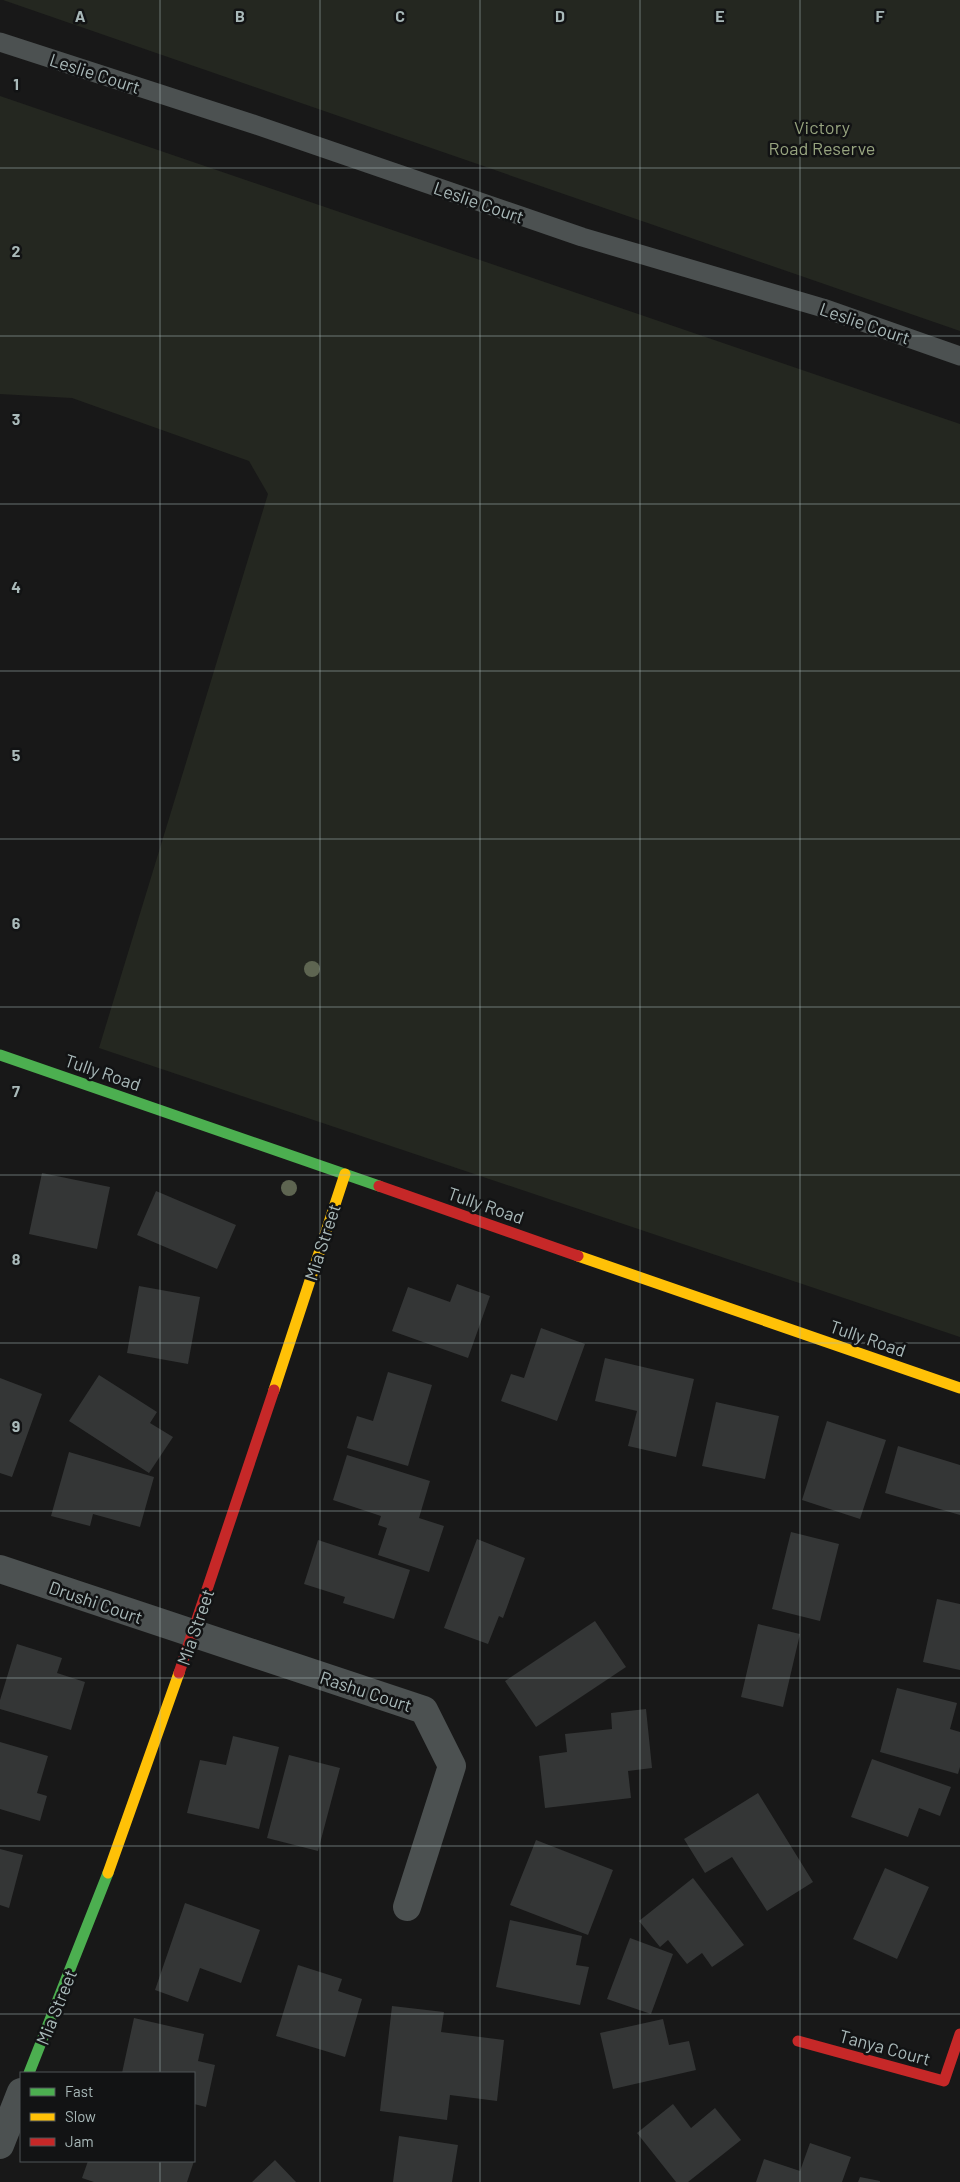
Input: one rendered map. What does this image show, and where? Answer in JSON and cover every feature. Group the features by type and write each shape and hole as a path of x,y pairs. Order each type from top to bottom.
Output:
{"street":[{"name":"Tully Road","path":"0,1055 960,1388"},
{"name":"Mia Street","path":"29,2072 116,1853 193,1634 345,1174"},
{"name":"Drushi Court","path":"0,1569 193,1634"},
{"name":"Rashu Court","path":"193,1634 424,1710 452,1766 407,1907"},
{"name":"Tanya Court","path":"798,2041 944,2081 960,2034"},
{"path":"0,2142 20,2094"}],"lane":[{"name":"Leslie Court","path":"0,42 256,125 582,236 824,308 960,356"}],"green space":[{"name":"Victory Road Reserve","path":"3,0 960,0 960,331"},
{"path":"0,96 960,424 960,1337 99,1048 268,494 249,461 72,398 0,394"}],"building":[{"path":"42,1173 110,1187 97,1249 29,1234"},
{"path":"156,1191 236,1225 217,1269 137,1235"},
{"path":"457,1284 490,1296 468,1358 392,1331 408,1287 450,1302"},
{"path":"139,1286 200,1297 188,1364 127,1353"},
{"path":"541,1328 585,1344 557,1421 501,1401 511,1374 524,1378"},
{"path":"605,1358 694,1379 676,1457 628,1446 637,1411 595,1401"},
{"path":"388,1372 432,1385 408,1466 347,1448 357,1416 373,1421"},
{"path":"99,1375 157,1412 150,1423 173,1437 149,1473 69,1421"},
{"path":"0,1378 42,1394 12,1477 0,1473"},
{"path":"716,1402 779,1416 765,1479 702,1466"},
{"path":"827,1421 886,1440 860,1519 802,1500"},
{"path":"898,1446 960,1465 960,1515 885,1493"},
{"path":"69,1452 154,1477 140,1527 93,1514 90,1526 51,1516"},
{"path":"347,1455 430,1481 419,1518 444,1526 429,1572 378,1555 387,1528 378,1525 381,1516 333,1500"},
{"path":"791,1532 839,1544 820,1621 772,1609"},
{"path":"477,1539 525,1558 503,1618 499,1616 488,1644 444,1628"},
{"path":"318,1540 410,1570 394,1619 343,1603 345,1597 304,1584"},
{"path":"937,1599 960,1604 960,1670 923,1662"},
{"path":"595,1621 626,1667 536,1727 505,1681"},
{"path":"758,1624 800,1634 783,1707 741,1697"},
{"path":"17,1644 62,1658 57,1673 85,1682 71,1730 0,1709 0,1700"},
{"path":"897,1688 957,1703 950,1729 960,1732 960,1767 958,1774 880,1752"},
{"path":"646,1709 652,1768 628,1771 631,1798 545,1808 539,1756 567,1752 565,1734 612,1729 611,1713"},
{"path":"233,1736 279,1747 259,1829 187,1813 200,1760 226,1765"},
{"path":"0,1742 48,1756 37,1793 47,1796 40,1821 0,1809"},
{"path":"289,1755 340,1768 318,1851 267,1838"},
{"path":"872,1759 951,1787 940,1816 919,1808 908,1837 851,1817"},
{"path":"758,1793 813,1882 767,1911 732,1857 705,1873 684,1839"},
{"path":"536,1840 613,1870 588,1935 510,1905"},
{"path":"0,1849 23,1855 9,1908 0,1905"},
{"path":"885,1868 929,1887 897,1959 853,1939"},
{"path":"693,1878 744,1945 712,1967 702,1953 687,1964 668,1940 660,1947 639,1921"},
{"path":"185,1903 260,1930 241,1983 200,1968 188,2002 155,1990"},
{"path":"510,1920 582,1936 576,1965 589,1967 580,2005 496,1987"},
{"path":"630,1938 673,1954 651,2014 607,1999"},
{"path":"298,1965 342,1979 338,1991 362,1999 345,2057 276,2036"},
{"path":"392,2006 444,2012 441,2032 504,2040 497,2101 450,2095 447,2120 380,2111"},
{"path":"134,2018 204,2034 198,2061 215,2065 206,2107 195,2104 195,2072 122,2072"},
{"path":"663,2019 669,2045 689,2041 696,2070 613,2089 600,2033"},
{"path":"673,2104 691,2128 715,2108 741,2140 688,2182 676,2182 637,2133"},
{"path":"399,2136 458,2145 452,2182 393,2182"},
{"path":"810,2143 851,2157 842,2182 756,2182 764,2159 800,2171"},
{"path":"275,2160 296,2182 252,2182"},
{"path":"88,2162 194,2162 187,2182 94,2182 82,2178"},
{"path":"860,2177 880,2181 880,2182 858,2182"}],"traffic: fast":[{"path":"0,1055 379,1186"},
{"path":"29,2072 108,1873"}],"traffic: slow":[{"path":"274,1390 345,1174"},
{"path":"578,1256 960,1388"},
{"path":"108,1873 179,1673"}],"traffic: jam":[{"path":"379,1186 578,1256"},
{"path":"179,1673 274,1390"},
{"path":"798,2041 944,2081 960,2034"}]}
